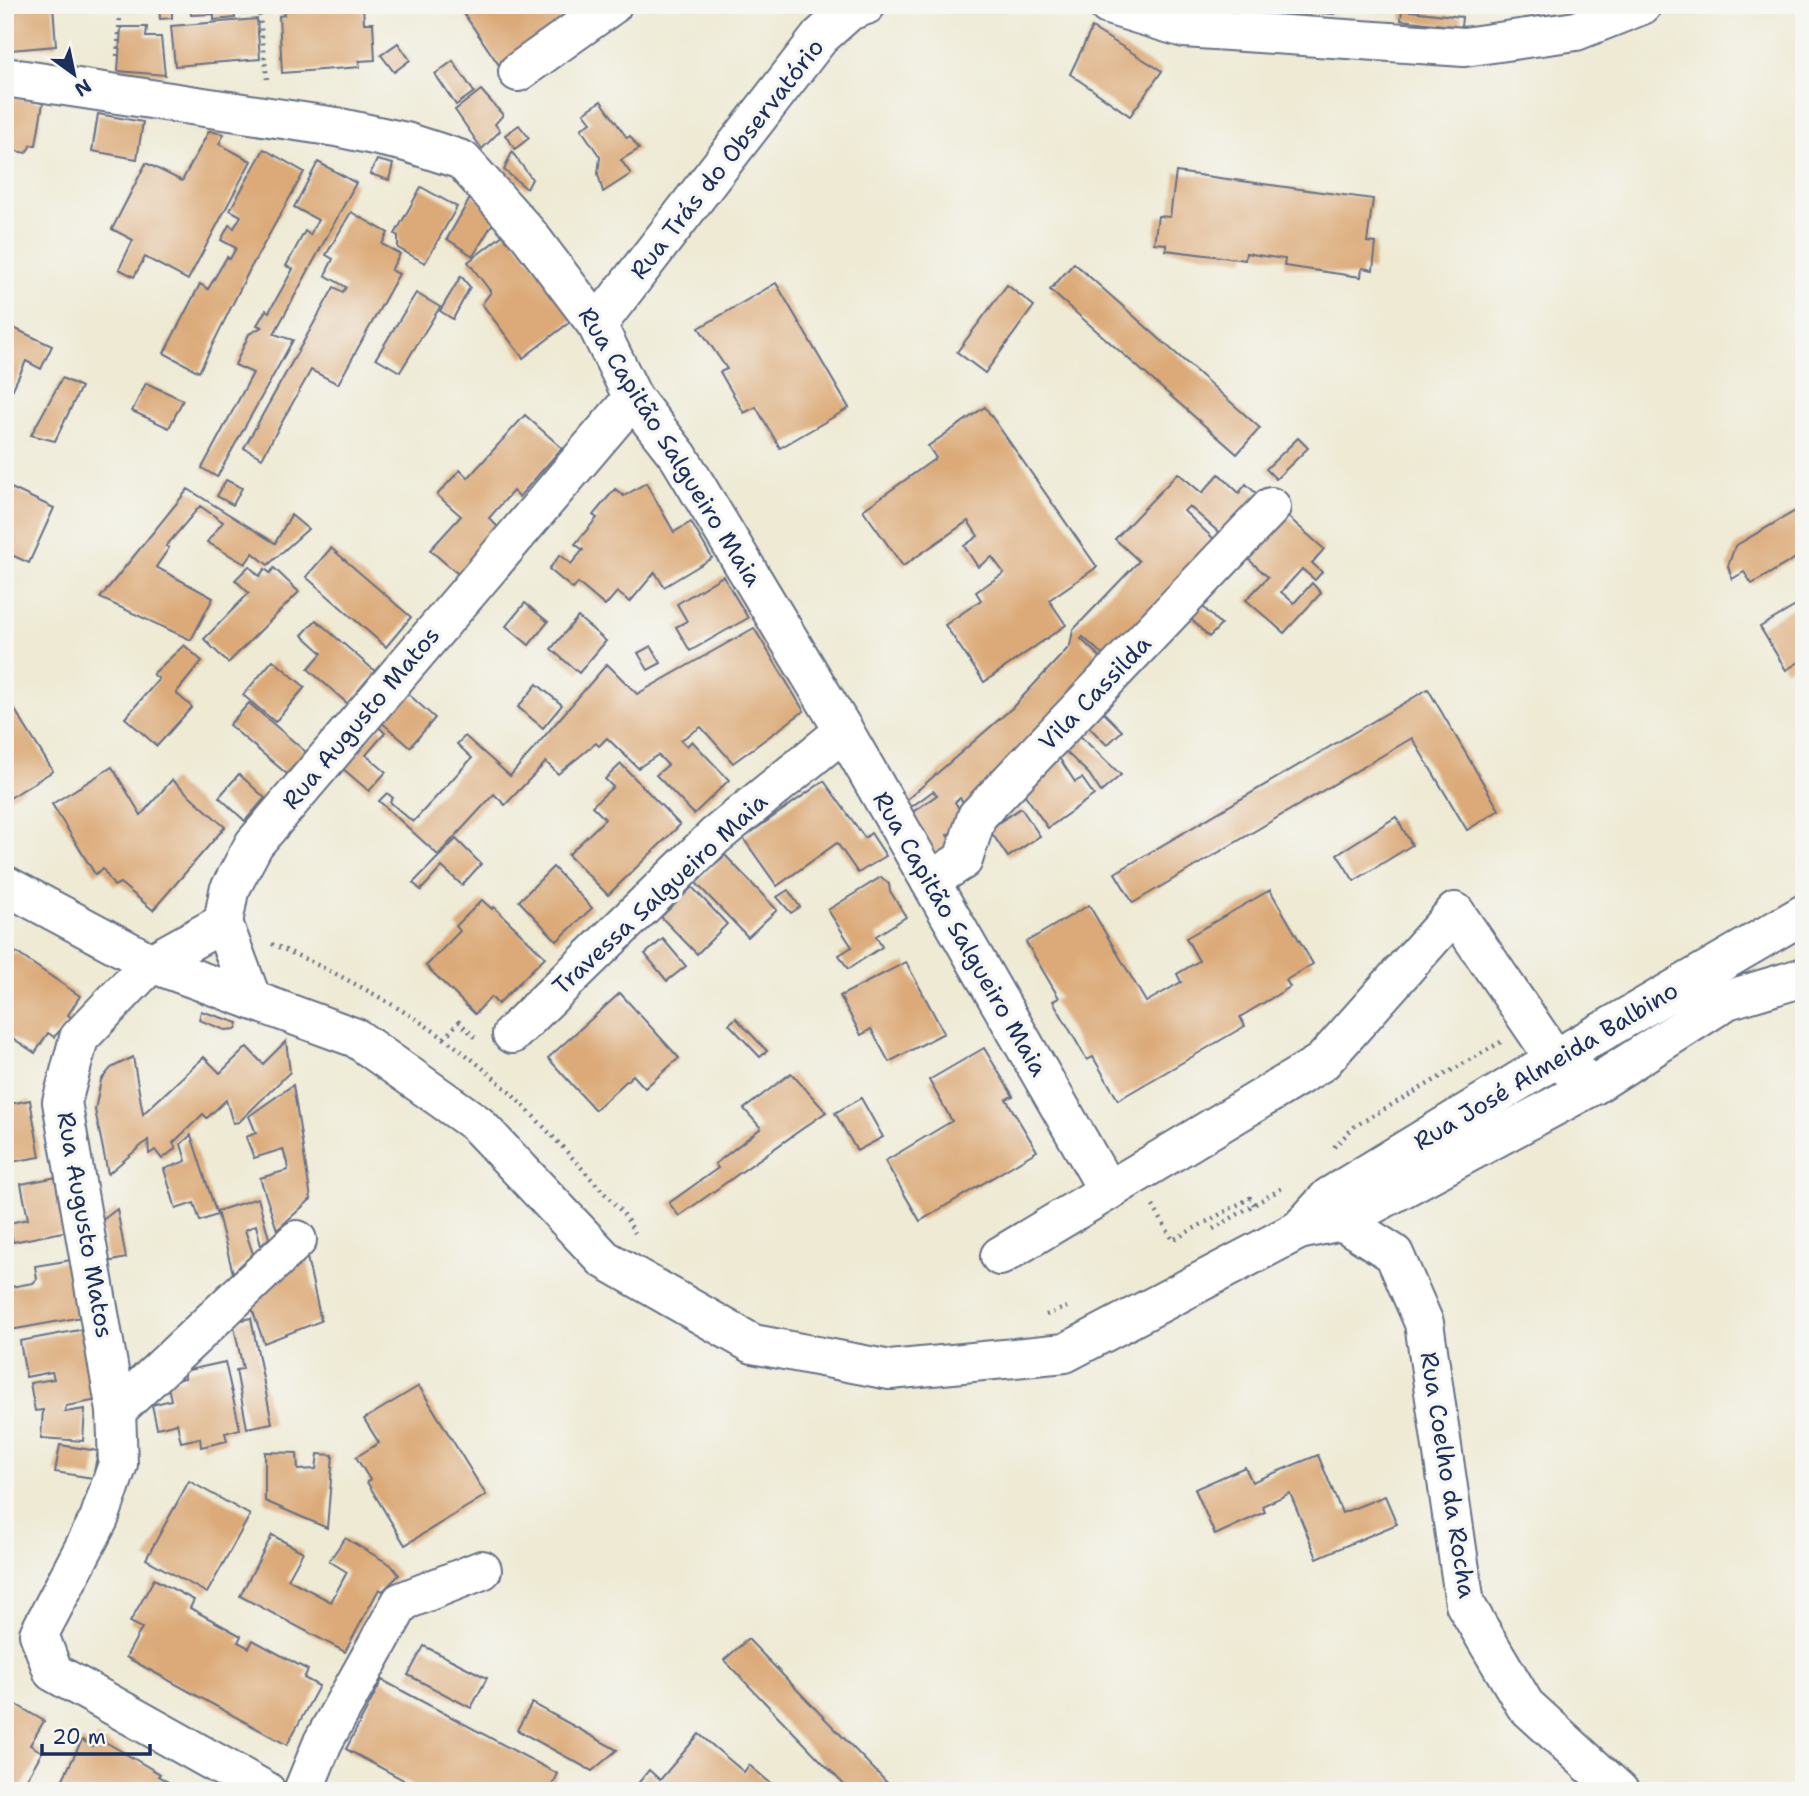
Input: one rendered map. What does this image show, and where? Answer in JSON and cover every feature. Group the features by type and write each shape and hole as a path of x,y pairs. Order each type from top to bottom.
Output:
{"street":[{"path":"518,72 612,5"},
{"name":"Rua Trás do Observatório","path":"597,325 820,37 849,11 866,5"},
{"path":"1108,5 1184,28 1464,47 1576,31 1642,5"},
{"name":"Rua Capitão Salgueiro Maia","path":"5,77 336,127 406,142 462,160 529,235 597,325 633,398 678,457 844,731 1108,1191"},
{"name":"Rua Augusto Matos","path":"266,1791 54,1672 39,1634 99,1519 118,1464 116,1410 62,1102 79,1038 151,963 223,923 229,891 254,844 633,398"},
{"name":"Vila Cassilda","path":"930,881 963,860 977,816 1271,507"},
{"name":"Travessa Salgueiro Maia","path":"497,1039 715,836 844,731"},
{"name":"Rua José Almeida Balbino","path":"5,884 151,963 356,1038 477,1124 604,1259 753,1344 890,1370 1065,1353 1299,1230 1342,1221 1594,1086 1727,1000 1804,977"},
{"path":"1000,1256 1321,1062 1455,912 1555,1059 1594,1086"},
{"name":"Rua José Almeida Balbino","path":"1299,1230 1328,1197 1555,1059 1804,914"},
{"path":"223,923 252,1000"},
{"name":"Rua Coelho da Rocha","path":"1342,1221 1394,1254 1424,1323 1465,1604 1525,1705 1619,1791"},
{"path":"116,1410 297,1240"},
{"path":"303,1791 323,1742 401,1602 482,1570"}],"path":[{"path":"115,95 121,5"},
{"path":"236,5 237,14 259,11 271,118"},
{"path":"223,923 363,985 444,1038 495,1079 623,1213 640,1240"},
{"path":"444,1038 459,1021 497,1039"},
{"path":"1329,1153 1355,1126 1531,1024"},
{"path":"1209,1231 1288,1185"},
{"path":"1162,1221 1172,1240 1250,1198"},
{"path":"1038,1317 1073,1304"}],"building":[{"path":"5,5 53,5 56,46 11,50 10,42 5,42"},
{"path":"159,5 172,5 172,18 160,19"},
{"path":"190,5 234,5 235,18 214,20 214,14 191,15"},
{"path":"363,5 364,23 373,23 375,60 359,61 360,67 282,73 279,16 284,15 283,6"},
{"path":"458,5 592,5 501,68"},
{"path":"1293,5 1335,5 1334,14 1310,12 1310,17 1292,15"},
{"path":"1402,10 1462,17 1461,27 1401,20"},
{"path":"257,19 260,59 175,66 171,26"},
{"path":"121,27 147,27 146,37 161,37 165,75 118,71"},
{"path":"1092,28 1162,71 1130,116 1070,74"},
{"path":"398,43 410,60 394,72 381,55"},
{"path":"453,61 474,92 456,105 435,74"},
{"path":"481,90 503,115 495,124 500,131 482,149 455,110"},
{"path":"5,96 43,103 36,145 31,145 26,153 11,150 14,146 5,144"},
{"path":"601,101 627,138 630,136 639,149 621,160 631,174 603,192 598,174 600,157 581,129 591,122 584,113"},
{"path":"98,114 143,122 137,159 92,151"},
{"path":"519,125 529,138 515,149 505,135"},
{"path":"209,131 224,134 219,144 251,161 188,280 145,257 134,277 119,269 133,240 112,229 146,163 182,181"},
{"path":"264,149 304,172 250,269 199,372 164,353 200,284 208,289 227,257 230,259 236,248 221,240 229,225 234,228 241,216 230,210"},
{"path":"512,152 532,179 527,189 504,170"},
{"path":"377,160 393,164 389,180 370,174"},
{"path":"318,162 356,183 274,334 293,340 217,477 202,468 253,373 235,365 249,334 262,327 257,325 266,310 269,312 293,269 286,266 305,231 310,235 318,220 294,207"},
{"path":"1176,172 1373,199 1367,242 1376,243 1373,270 1362,268 1361,277 1284,266 1285,259 1246,253 1245,260 1166,250 1166,244 1154,243 1158,216 1170,217"},
{"path":"421,187 457,207 425,263 398,248 398,236 395,234"},
{"path":"473,193 496,218 473,256 447,239"},
{"path":"351,212 388,233 382,244 400,254 391,270 399,274 338,384 311,370 262,458 244,448 334,287 343,292 346,287 325,275 333,259 326,255"},
{"path":"508,231 575,318 523,358 482,304 491,292 468,262"},
{"path":"1074,263 1260,428 1237,454 1050,290"},
{"path":"461,276 470,287 453,319 440,311"},
{"path":"776,283 849,408 780,448 756,407 744,413 720,372 727,369 699,328"},
{"path":"1007,285 1034,306 985,373 957,352"},
{"path":"416,293 440,307 400,372 376,358"},
{"path":"5,324 52,346 41,369 26,361 11,393 5,390"},
{"path":"62,378 81,387 55,441 31,435"},
{"path":"146,383 183,400 169,428 132,411"},
{"path":"985,407 1097,567 1049,600 1066,625 984,682 945,625 981,600 976,592 1004,573 992,557 978,567 964,546 978,536 968,521 903,566 863,510 936,458 928,446"},
{"path":"525,415 562,448 519,497 513,491 489,518 499,528 458,574 430,550 461,516 437,495 460,470 468,478"},
{"path":"1298,438 1308,448 1276,479 1266,469"},
{"path":"1178,473 1202,493 1219,474 1239,493 1246,484 1260,497 1223,536 1189,506 1184,511 1215,540 1105,657 1083,637 1081,639 1102,659 968,809 960,798 955,802 967,823 947,835 955,847 940,861 910,814 937,795 933,791 907,810 903,803 1011,709 1070,646 1073,630 1139,561 1115,539"},
{"path":"226,480 242,488 233,505 217,496"},
{"path":"646,483 674,532 691,522 712,558 664,587 655,572 630,602 617,592 605,606 578,583 573,589 549,569 560,555 571,564 583,550 575,544 597,518 593,515 615,489 624,496"},
{"path":"9,487 54,508 29,563 5,552 5,492"},
{"path":"188,489 275,543 291,515 308,529 268,565 253,553 245,564 207,542 223,522 200,506 166,546 169,548 156,567 213,598 191,640 100,598"},
{"path":"1804,506 1804,553 1752,584 1744,572 1732,579 1728,566 1735,546"},
{"path":"1285,514 1324,549 1312,563 1322,572 1315,580 1302,569 1281,592 1294,603 1312,583 1321,593 1284,633 1246,600 1268,577 1247,558"},
{"path":"331,548 411,617 386,647 306,577"},
{"path":"249,566 259,576 265,569 270,573 274,568 299,592 228,663 204,639 249,593 235,580"},
{"path":"723,576 748,618 690,651 676,627 687,621 677,604"},
{"path":"1804,601 1804,659 1786,670 1760,627"},
{"path":"525,603 548,622 529,645 506,626"},
{"path":"1202,606 1221,625 1209,637 1190,618"},
{"path":"578,617 606,641 579,673 551,649"},
{"path":"316,620 376,672 348,704 308,669 322,653 302,635"},
{"path":"754,628 804,711 733,763 701,727 681,740 687,746 692,741 729,780 694,814 656,775 668,765 658,755 638,768 607,738 599,746 596,743 558,774 546,762 505,805 494,794 438,855 379,801 387,793 393,798 390,802 413,822 472,758 457,744 465,736 510,776 607,664 637,694"},
{"path":"184,645 202,661 176,693 192,707 157,746 125,718 159,679 153,674"},
{"path":"651,646 661,663 648,670 638,653"},
{"path":"273,660 305,687 275,722 243,695"},
{"path":"537,684 562,705 543,728 518,707"},
{"path":"1428,689 1499,810 1467,830 1412,738 1133,903 1115,873"},
{"path":"406,692 435,718 410,747 380,721"},
{"path":"5,694 53,771 5,801"},
{"path":"249,703 306,752 287,774 229,725"},
{"path":"1101,710 1122,731 1107,745 1087,725"},
{"path":"379,727 385,733 366,755 386,772 369,791 342,768"},
{"path":"1078,734 1121,775 1101,792 1089,774 1063,749"},
{"path":"1058,756 1075,782 1082,778 1094,795 1048,828 1023,792"},
{"path":"621,764 680,825 608,895 568,855 605,819 592,806 613,787 605,779"},
{"path":"112,767 141,815 172,780 225,827 153,910 120,883 114,886 103,869 95,874 52,804"},
{"path":"239,774 265,798 245,821 219,797"},
{"path":"824,781 865,838 871,833 886,856 858,873 837,843 777,886 743,838"},
{"path":"1021,808 1040,836 1008,857 989,829"},
{"path":"1396,817 1412,845 1354,881 1337,854"},
{"path":"456,839 481,864 462,885 442,867 421,890 413,883"},
{"path":"725,855 777,910 748,937 696,883"},
{"path":"553,867 592,908 557,941 519,901"},
{"path":"881,877 889,884 890,891 906,917 876,936 882,947 848,969 839,955 852,947 828,910"},
{"path":"692,887 727,924 697,954 661,917"},
{"path":"788,890 800,907 791,913 777,897"},
{"path":"1270,890 1313,964 1286,980 1290,987 1240,1017 1245,1026 1118,1100 1093,1057 1087,1060 1053,1001 1059,998 1026,942 1089,905 1146,1002 1181,982 1177,974 1199,961 1186,938"},
{"path":"482,900 492,909 494,907 545,957 498,1004 491,997 475,1014 426,966 460,931 456,926"},
{"path":"663,939 686,966 667,981 645,954"},
{"path":"14,951 80,996 68,1015 72,1018 54,1037 48,1033 35,1053 5,1033 5,956 9,959"},
{"path":"906,962 944,1033 889,1062 871,1029 861,1035 840,996"},
{"path":"620,993 679,1058 645,1088 633,1075 595,1110 548,1058"},
{"path":"201,1011 238,1023 236,1029 225,1030 199,1020"},
{"path":"736,1018 767,1051 760,1057 729,1024"},
{"path":"286,1041 290,1072 239,1122 233,1123 226,1100 207,1118 203,1114 173,1143 176,1148 162,1159 155,1150 149,1154 148,1140 108,1174 95,1110 101,1080 111,1068 133,1057 143,1114 204,1057 220,1073 247,1047 263,1064"},
{"path":"984,1048 1013,1096 1006,1099 1037,1151 920,1221 885,1161 952,1121 929,1080"},
{"path":"791,1073 826,1112 679,1216 669,1203 718,1168 715,1164 761,1128 744,1109"},
{"path":"293,1085 311,1199 277,1230 260,1178 288,1170 283,1149 254,1158 246,1137 256,1133 249,1116"},
{"path":"861,1098 883,1137 857,1151 835,1113"},
{"path":"30,1100 40,1157 5,1163 5,1105"},
{"path":"191,1135 217,1215 200,1221 194,1203 176,1209 164,1169 186,1161 181,1144"},
{"path":"57,1177 68,1231 13,1242 9,1223 28,1219 21,1184"},
{"path":"258,1198 269,1238 261,1246 256,1225 245,1230 253,1254 233,1273 217,1211"},
{"path":"117,1209 126,1258 108,1262 100,1222"},
{"path":"305,1248 321,1321 264,1343 249,1300"},
{"path":"72,1260 82,1317 5,1331 5,1288 33,1283 37,1279 35,1266"},
{"path":"251,1318 272,1423 247,1428 236,1370 243,1369 233,1322"},
{"path":"85,1329 98,1400 66,1406 65,1412 85,1409 83,1441 41,1438 43,1410 35,1411 30,1383 54,1379 52,1372 26,1377 20,1341"},
{"path":"225,1362 240,1429 225,1433 227,1441 201,1447 200,1438 181,1442 177,1423 157,1428 152,1405 171,1400 167,1382 185,1378 184,1371"},
{"path":"419,1386 486,1495 405,1545 367,1482 370,1480 356,1457 379,1443 364,1419"},
{"path":"60,1445 98,1451 93,1478 55,1472"},
{"path":"265,1452 297,1453 298,1470 316,1469 318,1454 333,1455 327,1528 265,1501"},
{"path":"1318,1455 1342,1513 1385,1496 1397,1524 1317,1558 1290,1493 1262,1506 1265,1512 1215,1535 1195,1489 1245,1467 1252,1482"},
{"path":"189,1481 250,1515 207,1593 146,1559"},
{"path":"272,1535 303,1552 288,1579 331,1602 347,1572 329,1561 345,1538 391,1565 399,1575 383,1591 379,1589 345,1652 240,1596"},
{"path":"154,1579 194,1600 190,1608 241,1636 238,1642 249,1648 253,1640 308,1670 304,1678 319,1686 287,1745 126,1657 142,1628 130,1622"},
{"path":"748,1639 895,1791 850,1791 724,1660"},
{"path":"424,1646 487,1678 471,1708 408,1675"},
{"path":"382,1680 558,1774 549,1791 424,1791 346,1749"},
{"path":"5,1698 44,1721 30,1745 42,1752 20,1791 5,1791"},
{"path":"532,1703 617,1750 592,1771 517,1730"},
{"path":"699,1734 744,1772 749,1765 780,1791 632,1791 649,1770 660,1780"},
{"path":"97,1737 160,1774 158,1776 173,1785 170,1791 57,1791 82,1740 93,1746"}]}
